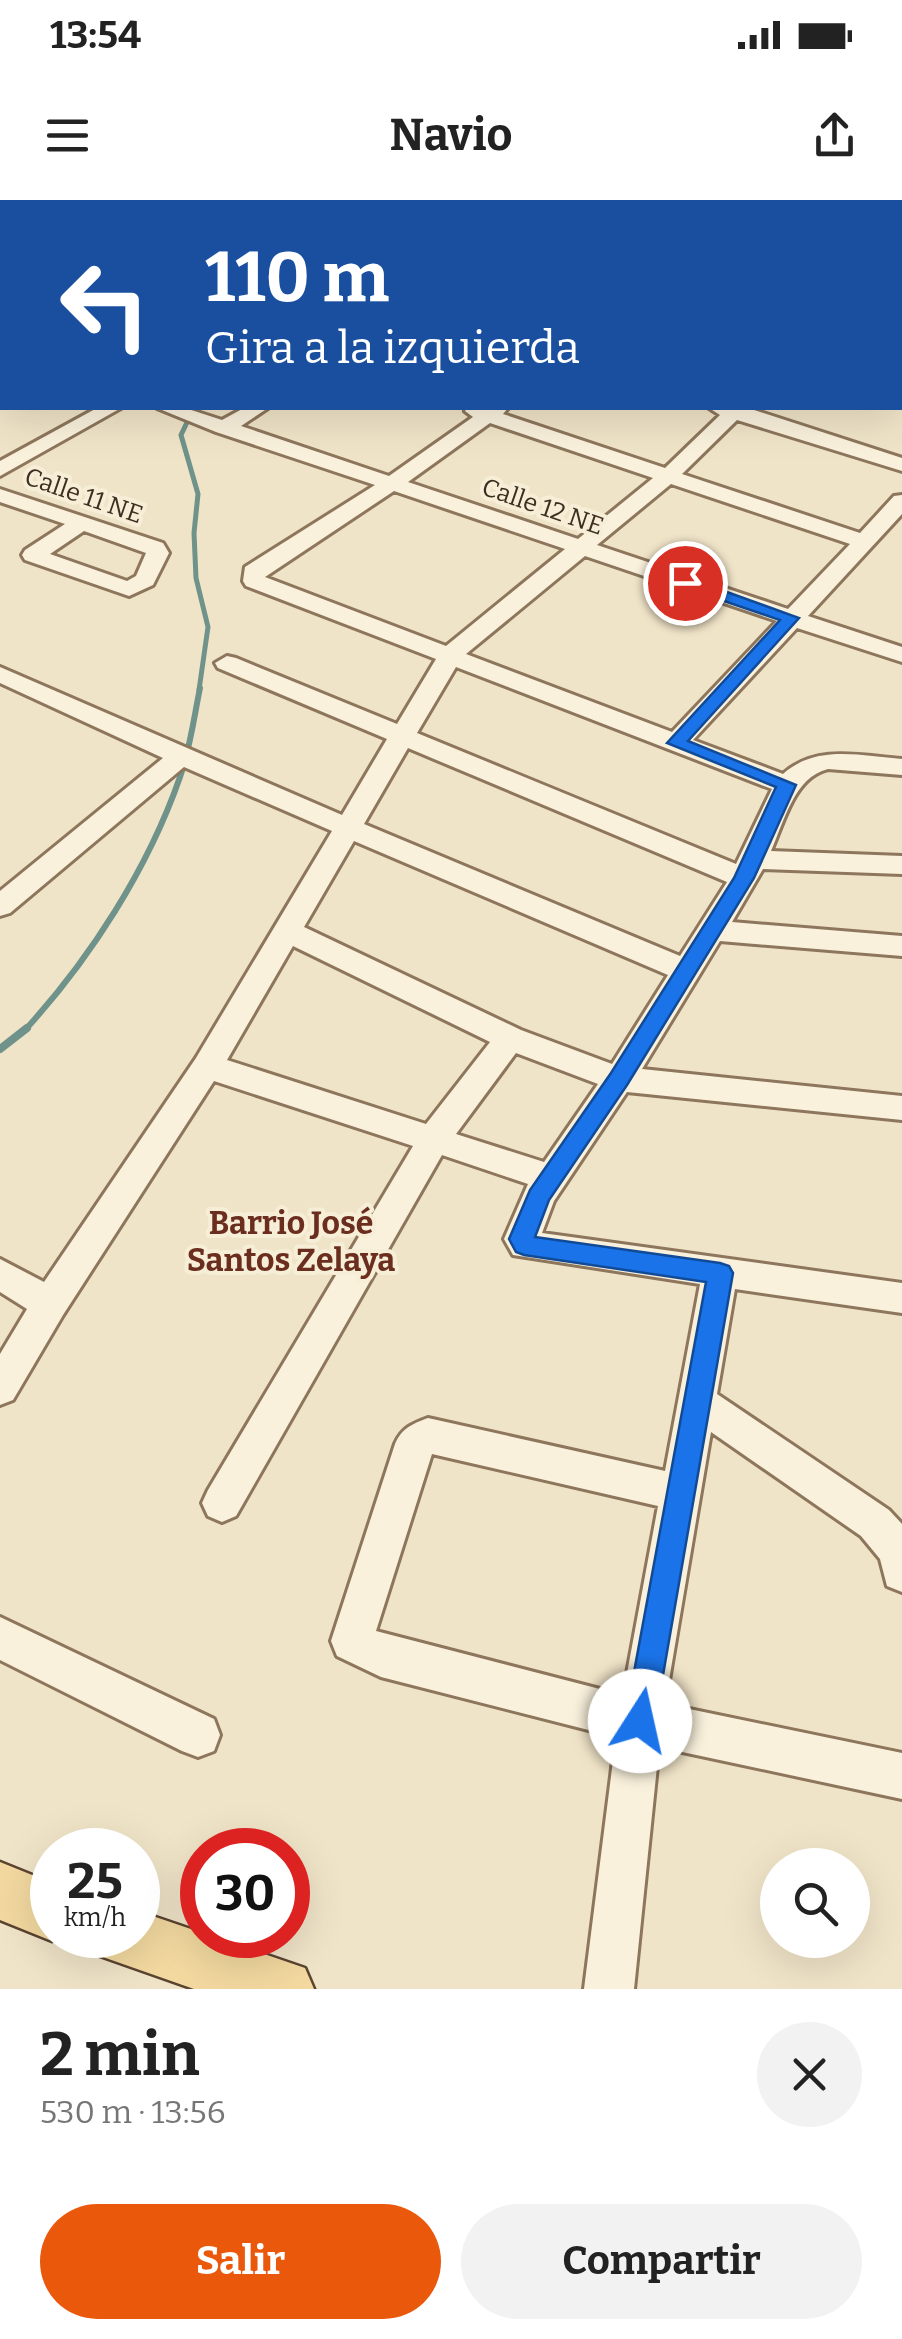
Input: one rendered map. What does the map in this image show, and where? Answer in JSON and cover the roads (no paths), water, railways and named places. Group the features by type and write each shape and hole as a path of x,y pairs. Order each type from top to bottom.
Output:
{"main road":[{"path":"0,1891 30,1903"},
{"path":"160,1948 284,1989"}],"street":[{"path":"0,470 108,410"},
{"name":"Calle 12 NE","path":"174,410 902,655"},
{"path":"216,426 253,410"},
{"path":"787,785 252,577 392,484 484,410 863,541"},
{"path":"0,1388 50,1304 206,1066 352,827 451,654 668,476 729,410"},
{"path":"733,410 902,464"},
{"name":"Calle 11 NE","path":"0,495 155,548 158,553 145,580 129,589 32,555 80,524"},
{"path":"676,743 902,501"},
{"path":"227,662 402,736 748,869 902,865"},
{"path":"0,674 183,759 684,970"},
{"path":"0,906 183,759"},
{"path":"902,767 828,762 808,766 787,785 748,869 619,1079 538,1196 522,1239 524,1245 902,1298"},
{"path":"287,930 510,1038 619,1079 902,1108"},
{"path":"710,930 902,946"},
{"path":"222,1503 434,1139 510,1038"},
{"path":"206,1066 550,1178"},
{"path":"609,1989 640,1721 720,1273"},
{"path":"0,1274 50,1304"},
{"path":"697,1401 875,1523 900,1552 902,1572"},
{"path":"680,1493 443,1436 428,1436 414,1444 352,1641 381,1656 640,1721 902,1776"},
{"path":"0,1638 198,1735"}],"waterway":[{"path":"188,418 192,410"},
{"path":"190,416 181,435 198,494 194,533 196,578 208,627 199,690"},
{"path":"26,1029 94,943 134,879 167,811 183,766 200,688"},
{"path":"0,1049 26,1029"}],"district":[{"name":"Barrio José Santos Zelaya","path":"291,1242"}]}
